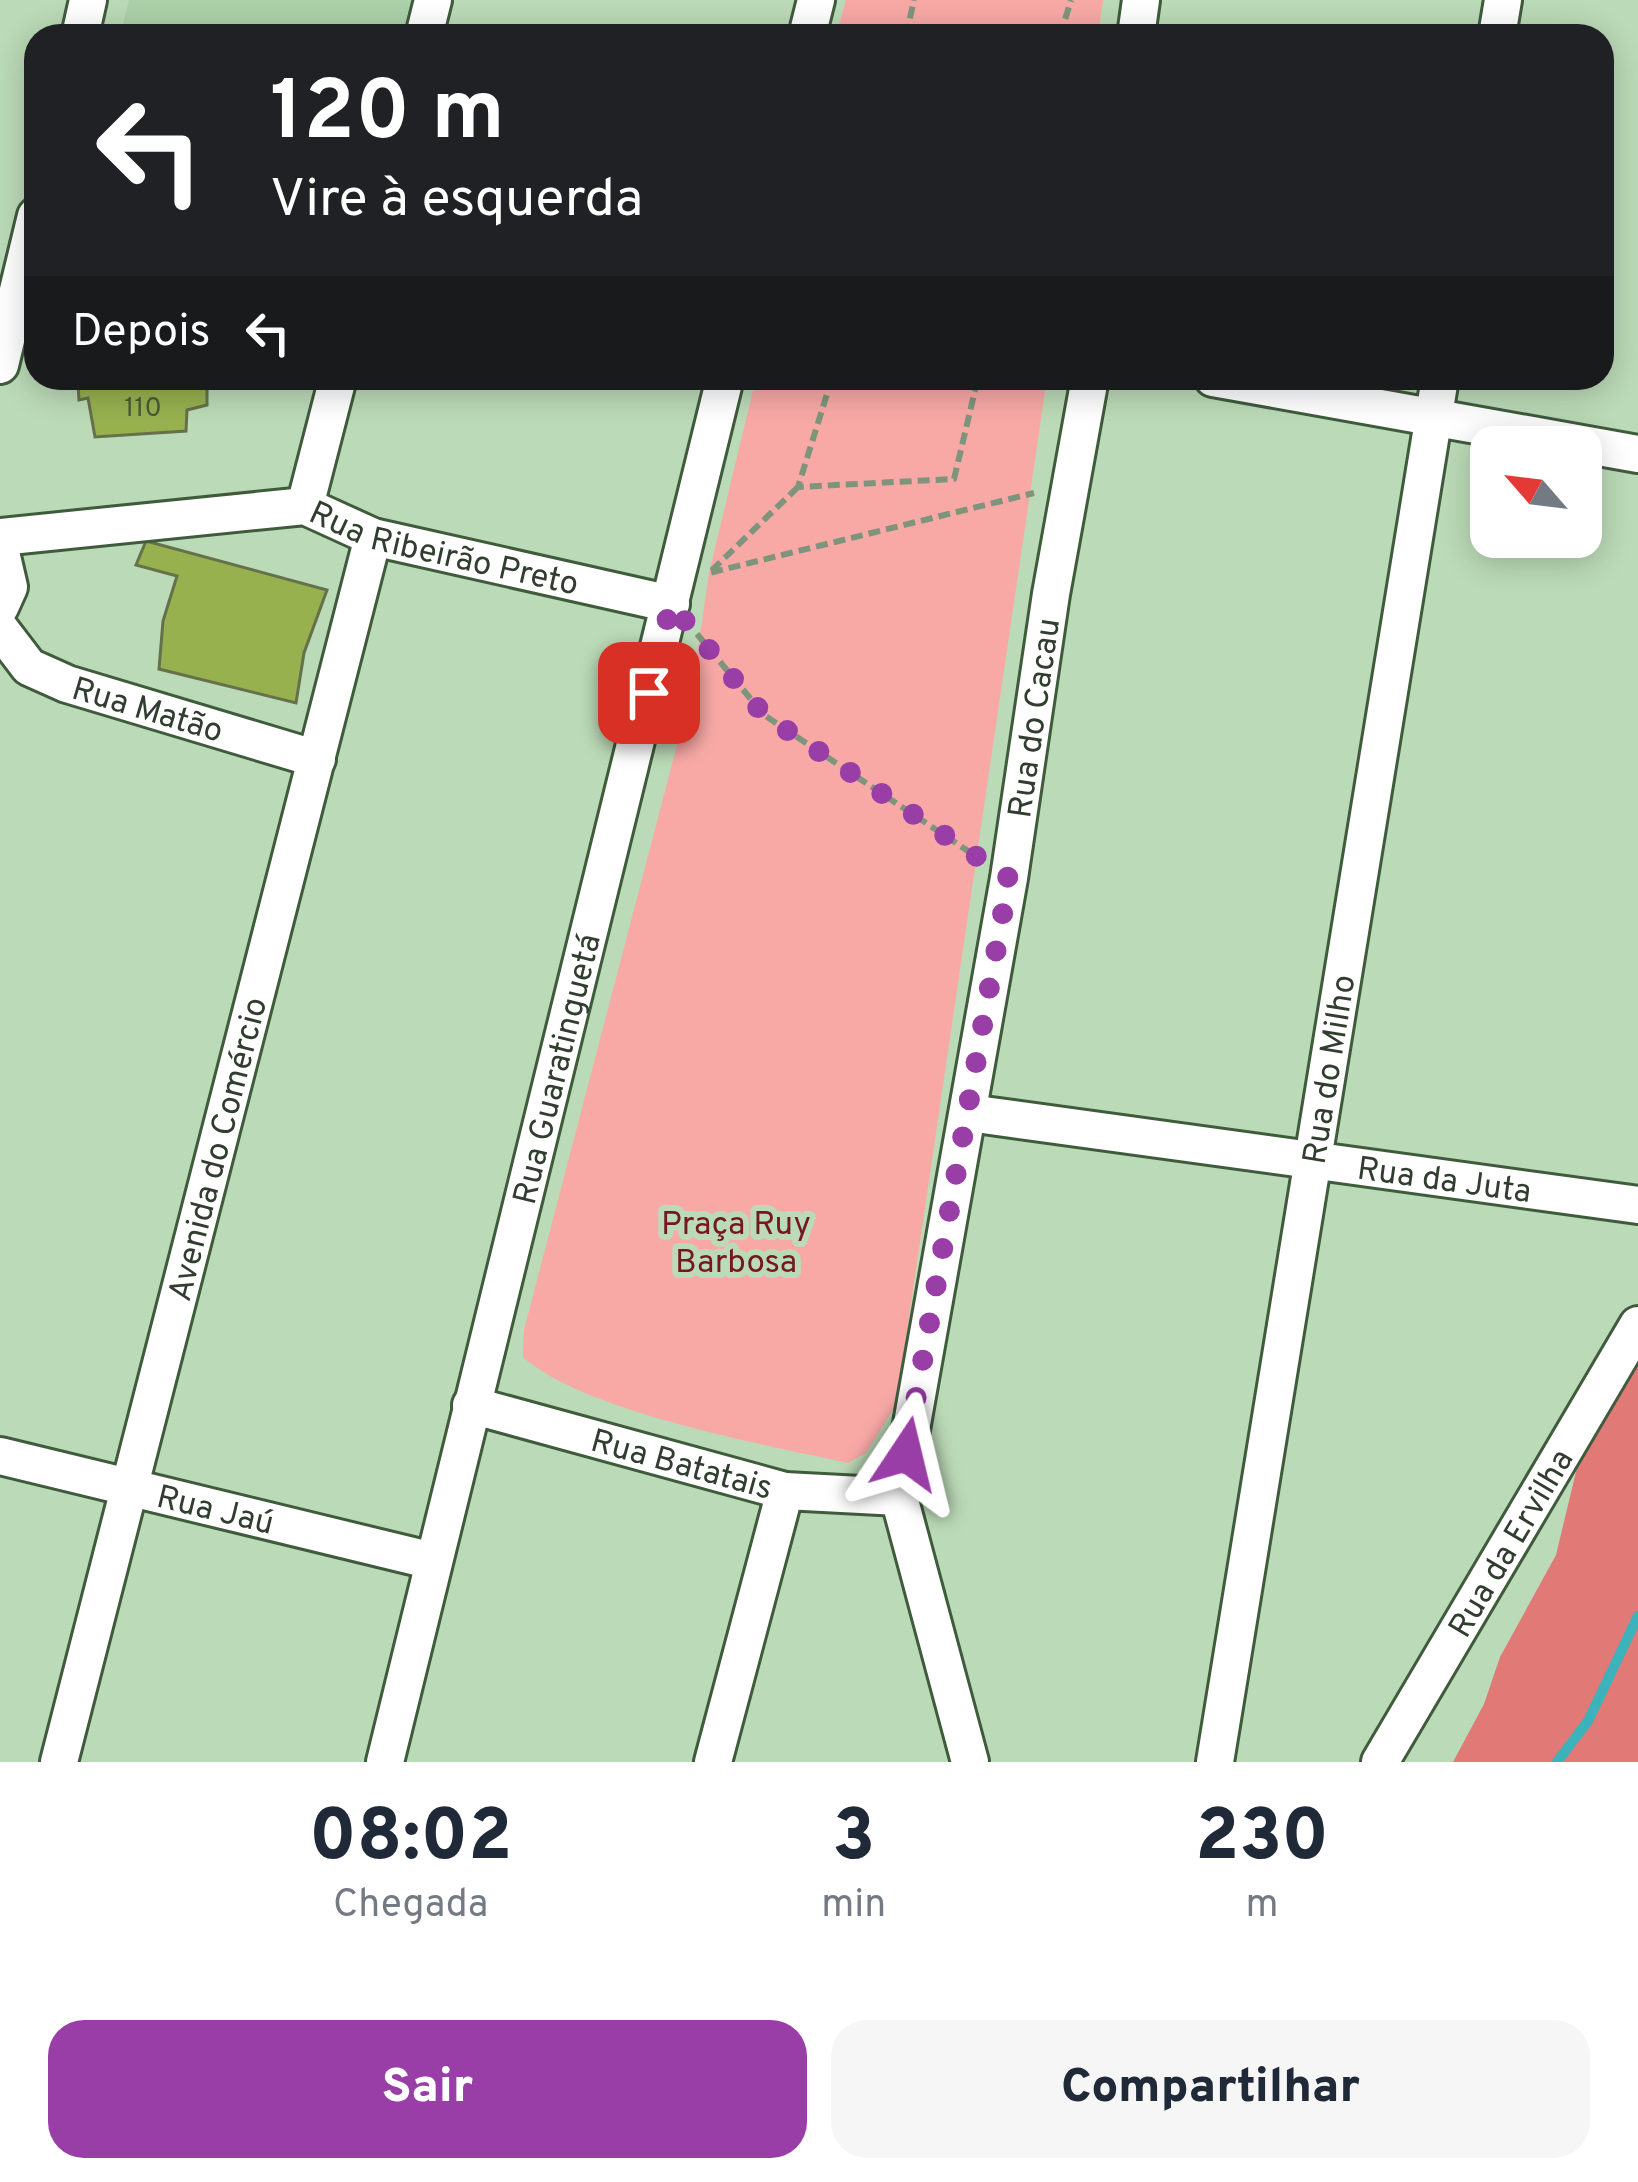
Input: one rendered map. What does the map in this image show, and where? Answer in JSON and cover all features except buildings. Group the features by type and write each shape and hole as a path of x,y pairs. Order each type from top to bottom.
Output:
{"street":[{"path":"0,365 24,266"},
{"path":"305,506 335,390"},
{"name":"Rua Guaratinguetá","path":"385,1762 722,390"},
{"name":"Rua do Cacau","path":"970,1762 899,1497 1009,878 1088,390"},
{"path":"1279,390 1638,454"},
{"name":"Rua do Milho","path":"1215,1762 1438,390"},
{"name":"Rua Ribeirão Preto","path":"0,537 305,506 373,537 671,604"},
{"name":"Avenida do Comércio","path":"59,1762 373,537"},
{"path":"0,548 9,587 0,608"},
{"name":"Rua Matão","path":"0,629 29,667 67,683 317,760"},
{"name":"Rua da Juta","path":"968,1113 1638,1204"},
{"name":"Rua da Ervilha","path":"1381,1762 1638,1324"},
{"name":"Rua Batatais","path":"470,1405 785,1492 899,1497"},
{"name":"Rua Jaú","path":"0,1456 433,1561"},
{"path":"713,1762 785,1492"}],"path":[{"path":"828,390 798,487 710,573 1069,485"},
{"path":"798,487 954,479 975,390"},
{"path":"671,604 764,715 1009,878"}],"shaded area":[{"path":"129,0 422,0 416,24 123,24"},
{"path":"1638,1346 1638,1762 1453,1762 1484,1704 1500,1657 1556,1555 1582,1447"}],"green space":[{"path":"846,0 1103,0 1100,24 839,24"},
{"name":"Praça Ruy Barbosa","path":"753,390 1045,390 896,1405 866,1453 848,1463 630,1410 551,1377 523,1357 524,1330 693,684 709,573"}],"waterway":[{"path":"1557,1762 1588,1721 1638,1616"}],"route":[{"path":"649,693 671,604 764,715 1009,878 906,1454"}]}
